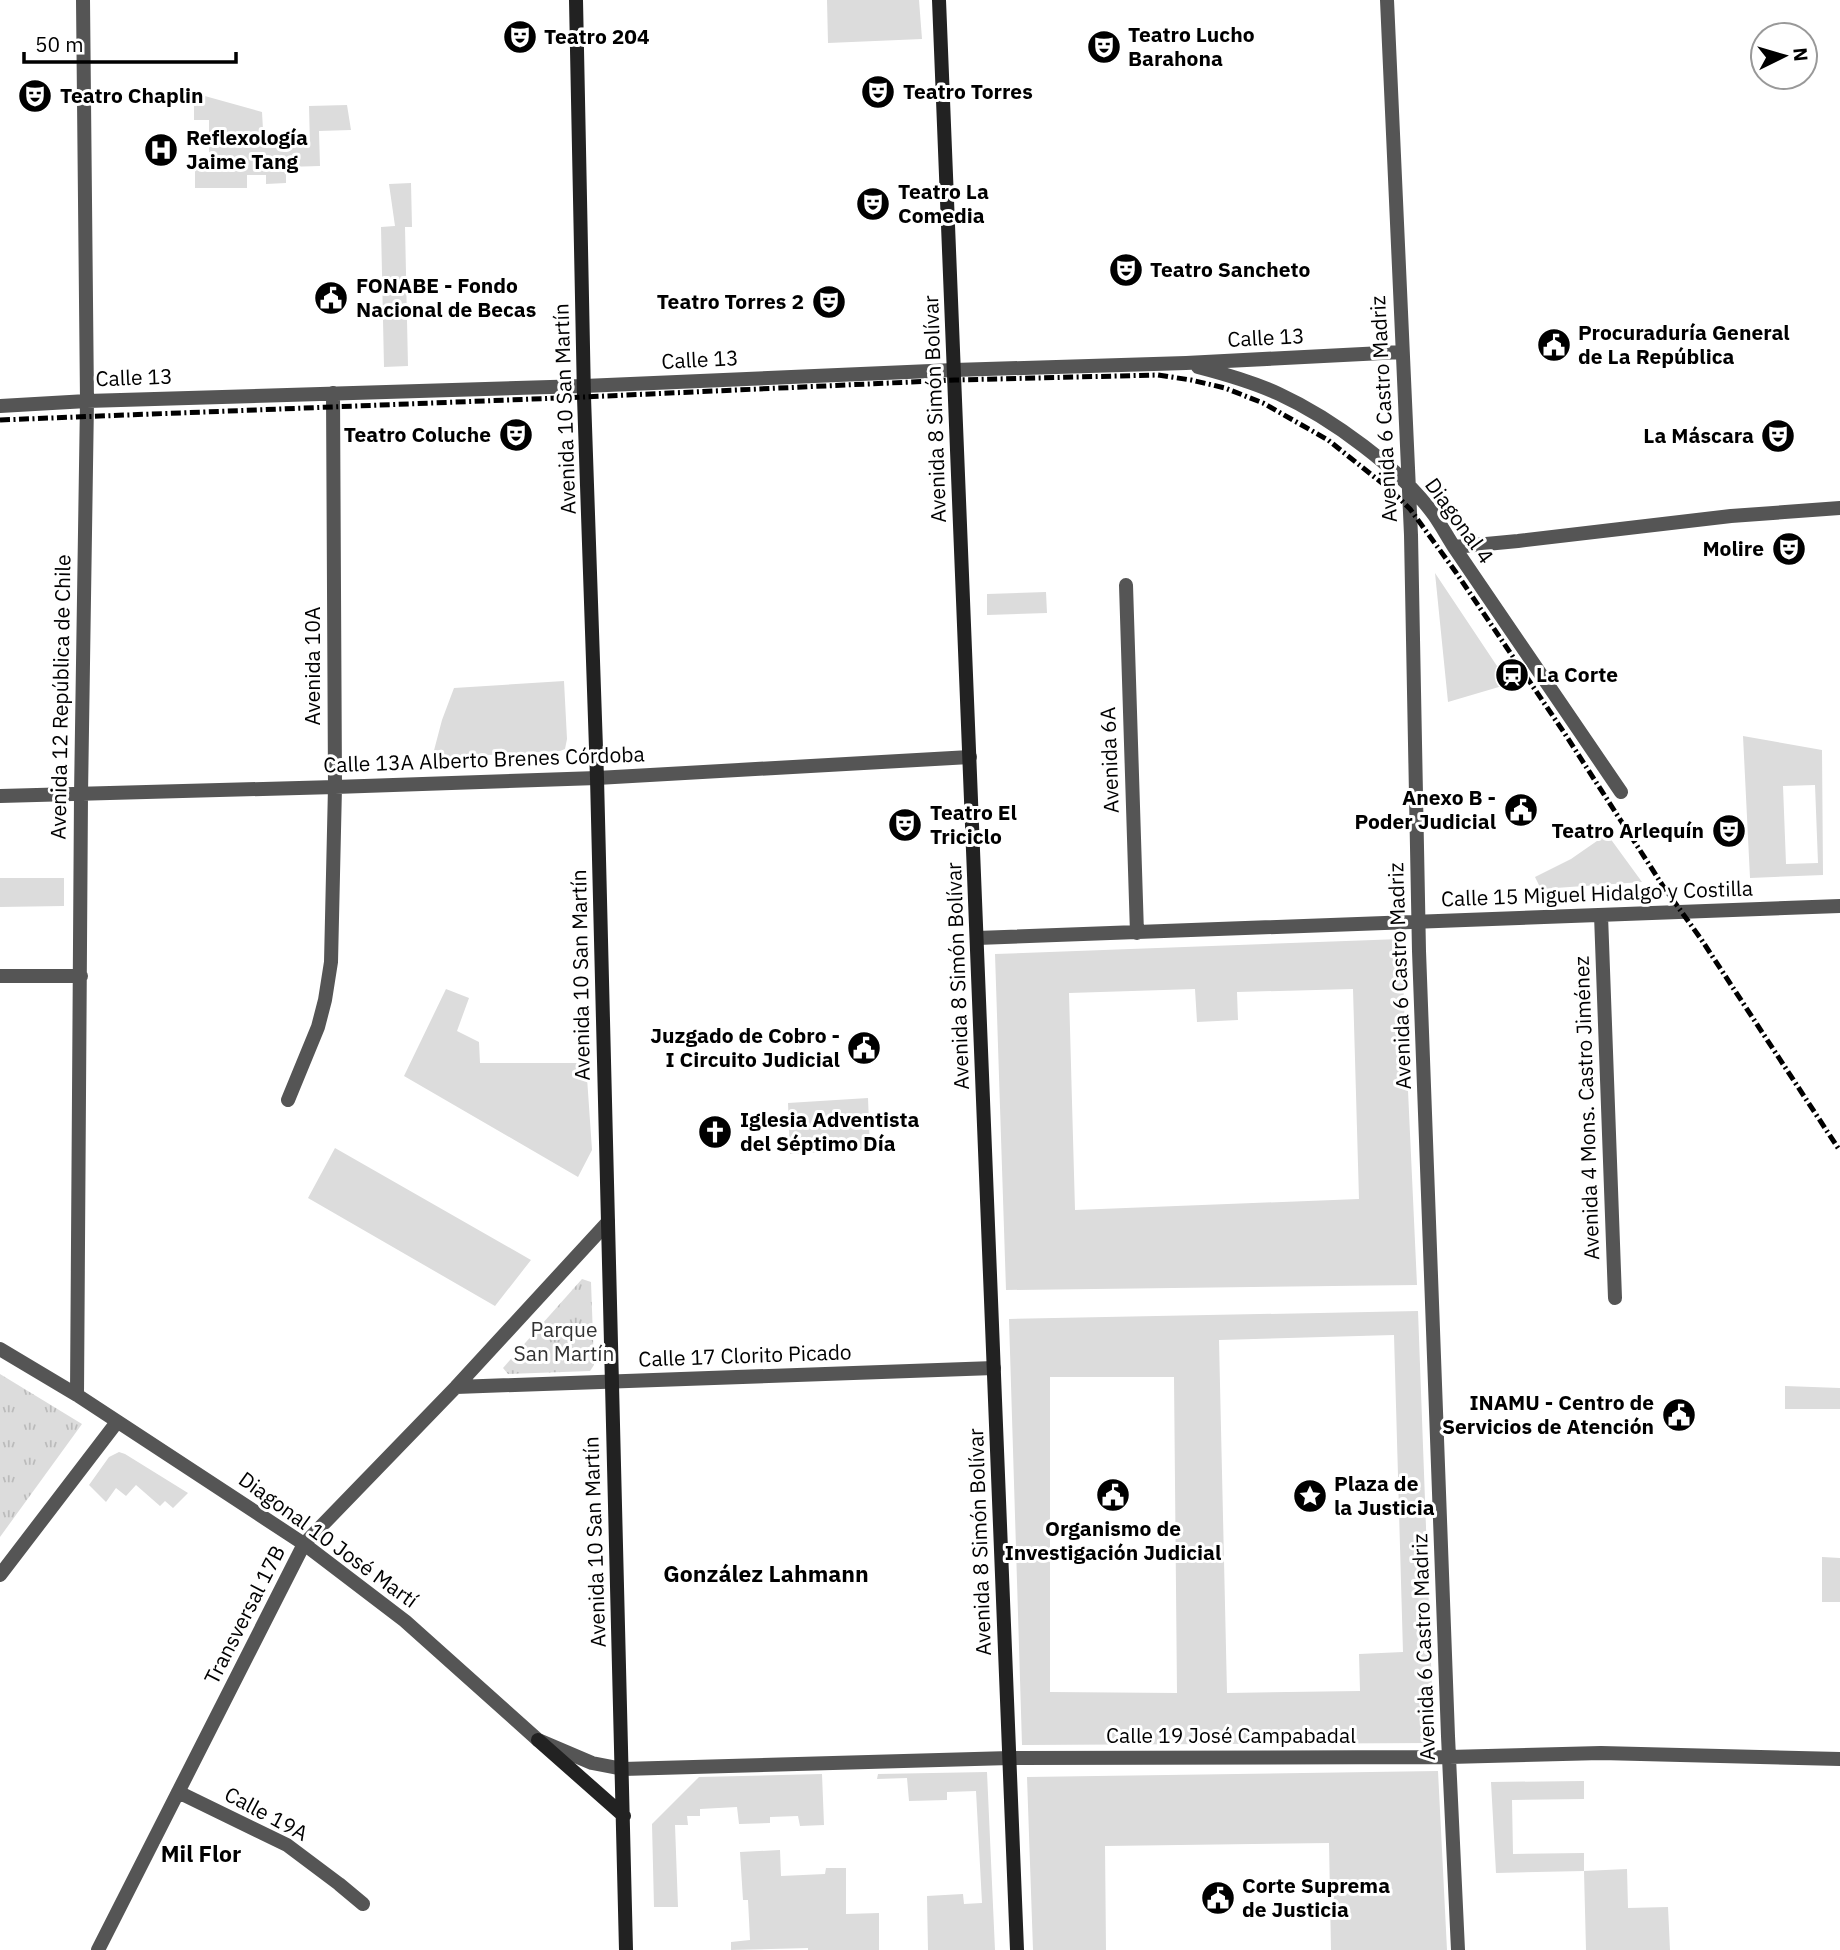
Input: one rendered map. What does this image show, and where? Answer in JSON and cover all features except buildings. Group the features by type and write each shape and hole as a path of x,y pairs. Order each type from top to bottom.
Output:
{"street":[{"name":"Avenida 12 República de Chile","path":"77,1395 87,401 83,0"},
{"name":"Avenida 10 San Martín","path":"576,0 626,1950"},
{"name":"Avenida 8 Simón Bolívar","path":"939,0 1017,1950"},
{"name":"Avenida 6 Castro Madriz","path":"1387,0 1409,485 1419,921 1458,1950"},
{"name":"Calle 13","path":"0,406 1186,363 1402,352"},
{"name":"Diagonal 4","path":"1186,363 1279,394 1330,423 1381,460 1409,485 1434,514 1621,792"},
{"name":"Avenida 10A","path":"288,1100 318,1027 331,962 335,787 333,393"},
{"path":"1454,547 1731,516 1840,508"},
{"name":"Avenida 6A","path":"1126,585 1137,933"},
{"name":"Calle 13A Alberto Brenes Córdoba","path":"0,796 597,778 970,757"},
{"name":"Calle 15 Miguel Hidalgo y Costilla","path":"977,938 1840,906"},
{"name":"Avenida 4 Mons. Castro Jiménez","path":"1601,915 1615,1298"},
{"path":"0,976 81,976"},
{"name":"Transversal 17B","path":"98,1950 304,1544 456,1387 608,1222"},
{"name":"Diagonal 10 José Martí","path":"0,1349 77,1395 304,1544 405,1620 538,1740 592,1763 622,1769"},
{"name":"Calle 17 Clorito Picado","path":"456,1387 994,1368"},
{"path":"0,1575 117,1422"},
{"path":"538,1740 624,1816"},
{"name":"Calle 19 José Campabadal","path":"622,1769 1010,1758 1601,1754 1840,1759"},
{"name":"Calle 19A","path":"178,1792 287,1845 363,1904"}],"green space":[{"path":"827,0 919,0 922,39 828,43"},
{"path":"194,93 262,112 264,148 310,146 309,106 347,105 351,130 319,131 320,166 286,167 286,183 266,184 266,175 247,175 247,188 195,188 195,165 209,165 209,120 194,120"},
{"path":"411,183 412,227 405,227 408,366 384,367 381,227 395,226 389,184"},
{"path":"1435,573 1509,684 1448,702"},
{"path":"1046,592 1047,613 987,615 987,594"},
{"path":"564,681 567,739 565,749 432,758 454,688"},
{"path":"1743,736 1822,750 1823,875 1750,878","holes":["1815,785 1818,863 1786,864 1783,786"]},
{"path":"1607,834 1642,882 1541,889 1535,877 1571,859"},
{"path":"0,878 64,878 64,906 0,907"},
{"path":"1401,939 1417,1285 1006,1290 995,954","holes":["1195,989 1197,1022 1238,1020 1237,992 1353,989 1359,1199 1075,1210 1069,993"]},
{"path":"446,989 469,998 457,1031 479,1042 480,1063 586,1063 592,1150 578,1177 404,1076"},
{"path":"868,1098 870,1149 790,1154 788,1103"},
{"path":"335,1148 531,1260 495,1306 308,1198"},
{"name":"Parque San Martín","path":"582,1279 591,1282 594,1365 590,1371 508,1374 503,1368"},
{"path":"1418,1311 1434,1743 1022,1745 1009,1319","holes":["1394,1335 1403,1652 1359,1654 1360,1691 1227,1693 1219,1340","1050,1377 1174,1377 1177,1693 1050,1692"]},
{"path":"0,1374 82,1424 0,1537"},
{"path":"1785,1386 1840,1388 1840,1409 1785,1409"},
{"path":"119,1452 188,1493 173,1508 165,1501 160,1506 136,1485 126,1496 116,1488 106,1502 89,1485 109,1457"},
{"path":"1822,1557 1840,1558 1840,1602 1822,1602"},
{"path":"1438,1771 1447,1950 1331,1950 1329,1843 1105,1846 1106,1950 1033,1950 1027,1777"},
{"path":"987,1772 995,1950 928,1950 927,1896 963,1894 964,1904 982,1903 976,1791 947,1792 947,1800 909,1801 907,1778 877,1779 878,1774"},
{"path":"822,1774 824,1825 800,1826 798,1816 770,1817 770,1823 739,1824 737,1807 700,1809 700,1816 687,1816 688,1825 675,1825 678,1907 654,1907 652,1824 699,1777"},
{"path":"1584,1781 1584,1799 1512,1800 1513,1854 1584,1853 1584,1871 1496,1873 1491,1782"},
{"path":"780,1850 781,1876 825,1874 826,1868 846,1868 846,1914 879,1913 879,1950 731,1950 731,1942 750,1940 748,1900 743,1900 740,1852"},
{"path":"1627,1869 1628,1908 1668,1907 1670,1950 1586,1950 1584,1871"}],"railway":[{"path":"0,420 955,380 1158,375 1225,388 1263,403 1328,440 1392,491 1410,509 1565,734 1840,1151"}],"place":[{"name":"Teatro 204","path":"520,37"},
{"name":"Teatro Lucho Barahona","path":"1104,47"},
{"name":"Teatro Torres","path":"878,92"},
{"name":"Teatro Chaplin","path":"35,96"},
{"name":"Reflexología Jaime Tang","path":"161,150"},
{"name":"Teatro La Comedia","path":"873,204"},
{"name":"Teatro Sancheto","path":"1126,270"},
{"name":"FONABE - Fondo Nacional de Becas","path":"331,298"},
{"name":"Teatro Torres 2","path":"829,302"},
{"name":"Procuraduría General de La República","path":"1554,345"},
{"name":"Teatro Coluche","path":"516,435"},
{"name":"La Máscara","path":"1778,436"},
{"name":"Molire","path":"1789,549"},
{"name":"La Corte","path":"1512,675"},
{"name":"Anexo B - Poder Judicial","path":"1521,810"},
{"name":"Teatro El Triciclo","path":"905,825"},
{"name":"Teatro Arlequín","path":"1729,831"},
{"name":"Juzgado de Cobro - I Circuito Judicial","path":"864,1048"},
{"name":"Iglesia Adventista del Séptimo Día","path":"715,1132"},
{"name":"INAMU - Centro de Servicios de Atención","path":"1679,1415"},
{"name":"Organismo de Investigación Judicial","path":"1113,1495"},
{"name":"Plaza de la Justicia","path":"1310,1496"},
{"name":"Corte Suprema de Justicia","path":"1218,1898"}],"district":[{"name":"González Lahmann","path":"766,1574"},
{"name":"Mil Flor","path":"201,1854"}]}
